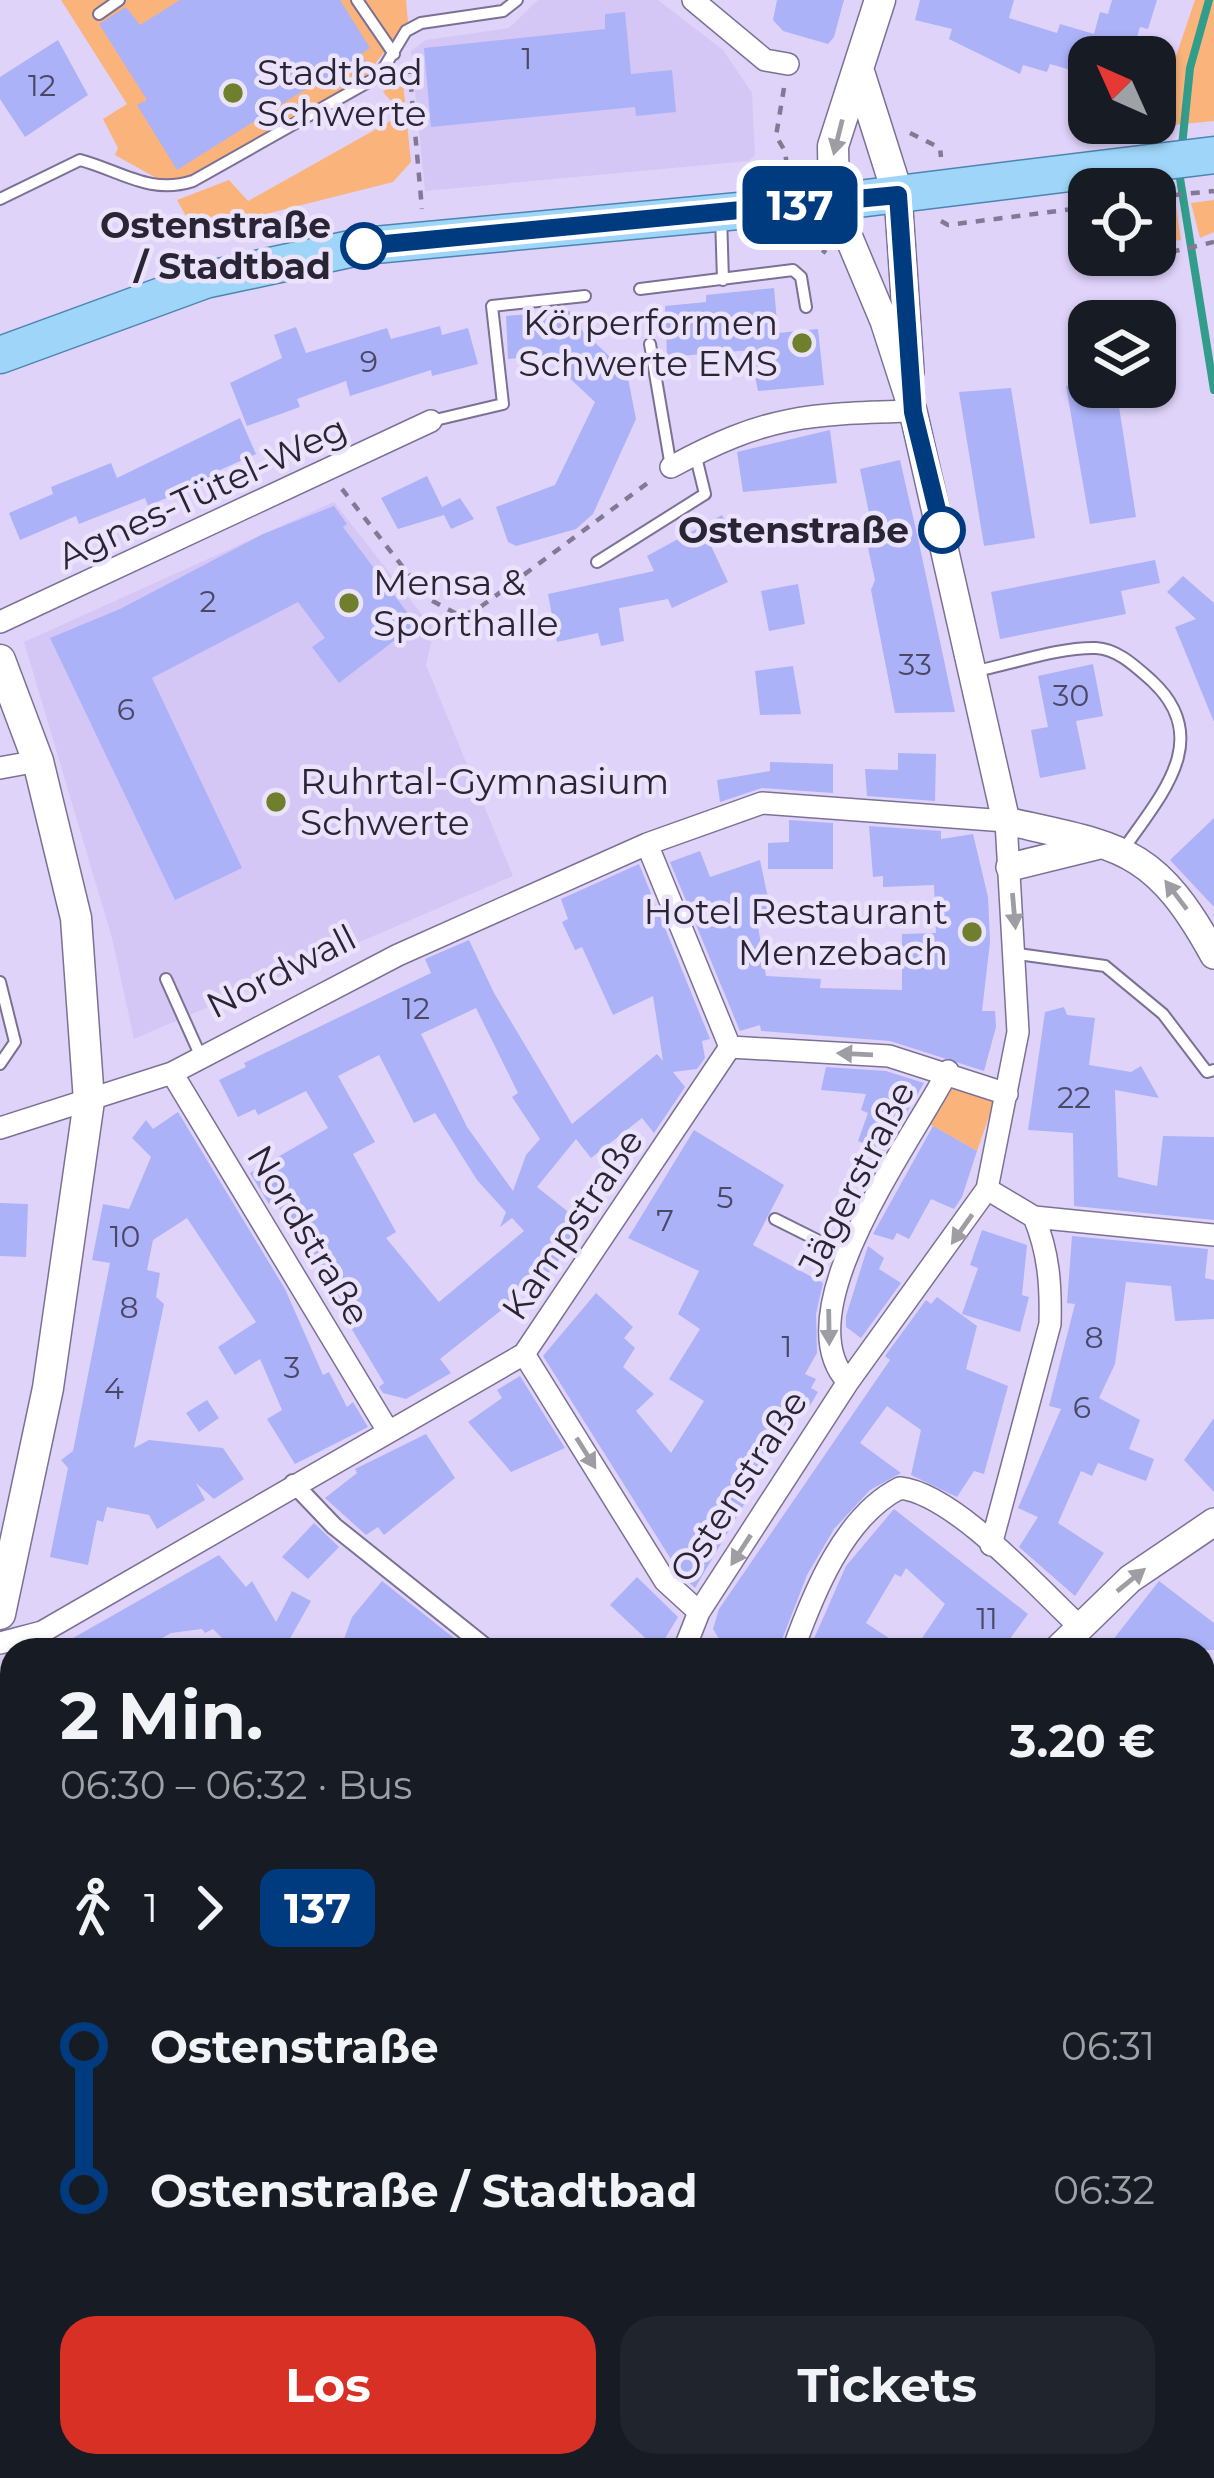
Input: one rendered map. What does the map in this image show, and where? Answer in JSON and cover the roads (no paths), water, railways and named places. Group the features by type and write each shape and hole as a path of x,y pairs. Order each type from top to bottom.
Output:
{"main road":[{"path":"834,202 833,146 860,75 880,0"},
{"path":"860,75 898,195"},
{"path":"1176,171 1214,155"},
{"path":"0,355 135,303 278,261 424,238 944,189 1068,184"},
{"path":"0,660 38,761 76,918 89,1101 48,1388 0,1614"}],"street":[{"path":"693,0 765,60 788,64"},
{"name":"Ostenstraße","path":"898,195 913,412"},
{"name":"Ostenstraße","path":"689,1638 699,1612 848,1382 987,1190 1018,1032 1018,954 1006,821 913,412 884,321 834,202"},
{"path":"670,467 738,431 805,414 913,412"},
{"name":"Agnes-Tütel-Weg","path":"0,622 431,421"},
{"path":"0,768 38,761"},
{"name":"Nordwall","path":"0,1128 172,1073 398,955 647,844 762,803 1006,821"},
{"path":"1006,821 1115,847 1151,866 1174,890 1214,955"},
{"path":"647,844 730,1047 889,1056 948,1071 1007,1094"},
{"path":"1010,867 1115,847"},
{"name":"Kampstraße","path":"19,1638 42,1632 293,1483 524,1354 730,1047"},
{"name":"Jägerstraße","path":"848,1382 830,1355 827,1315 848,1256 948,1071"},
{"name":"Nordstraße","path":"172,1073 388,1431"},
{"path":"987,1190 1034,1217 1214,1234"},
{"path":"991,1545 1050,1324 1049,1262 1034,1217"},
{"path":"524,1354 665,1581 699,1612"},
{"path":"293,1483 334,1526 474,1638"},
{"path":"798,1638 821,1581 862,1520 885,1495 900,1488 925,1494 991,1545 1079,1626"},
{"path":"1068,1638 1130,1579 1214,1522"}],"lane":[{"path":"99,14 119,0"},
{"path":"356,0 394,54"},
{"path":"0,199 80,160 149,187 170,188 193,181 379,76 406,31 421,23 503,11 517,0"},
{"path":"721,213 722,280"},
{"path":"640,290 793,270 801,277 806,307"},
{"path":"431,421 503,404 492,306 584,296"},
{"path":"650,344 670,467"},
{"path":"597,562 705,494 695,454"},
{"path":"972,672 1097,648 1128,660 1173,699 1185,747 1176,773 1115,847"},
{"path":"1018,954 1106,966 1163,1014 1207,1072 1214,1070"},
{"path":"166,979 201,1057"},
{"path":"0,982 15,1042 0,1064"},
{"path":"775,1219 848,1256"}],"waterway":[{"path":"1182,146 1190,68 1209,0"},
{"path":"1179,172 1214,390"}],"place":[{"name":"Stadtbad Schwerte","path":"233,93"},
{"name":"Ostenstraße / Stadtbad","path":"364,246"},
{"name":"Körperformen Schwerte EMS","path":"802,343"},
{"name":"Ostenstraße","path":"942,530"},
{"name":"Mensa & Sporthalle","path":"349,603"},
{"name":"Ruhrtal-Gymnasium Schwerte","path":"276,802"},
{"name":"Hotel Restaurant Menzebach","path":"972,932"}]}
